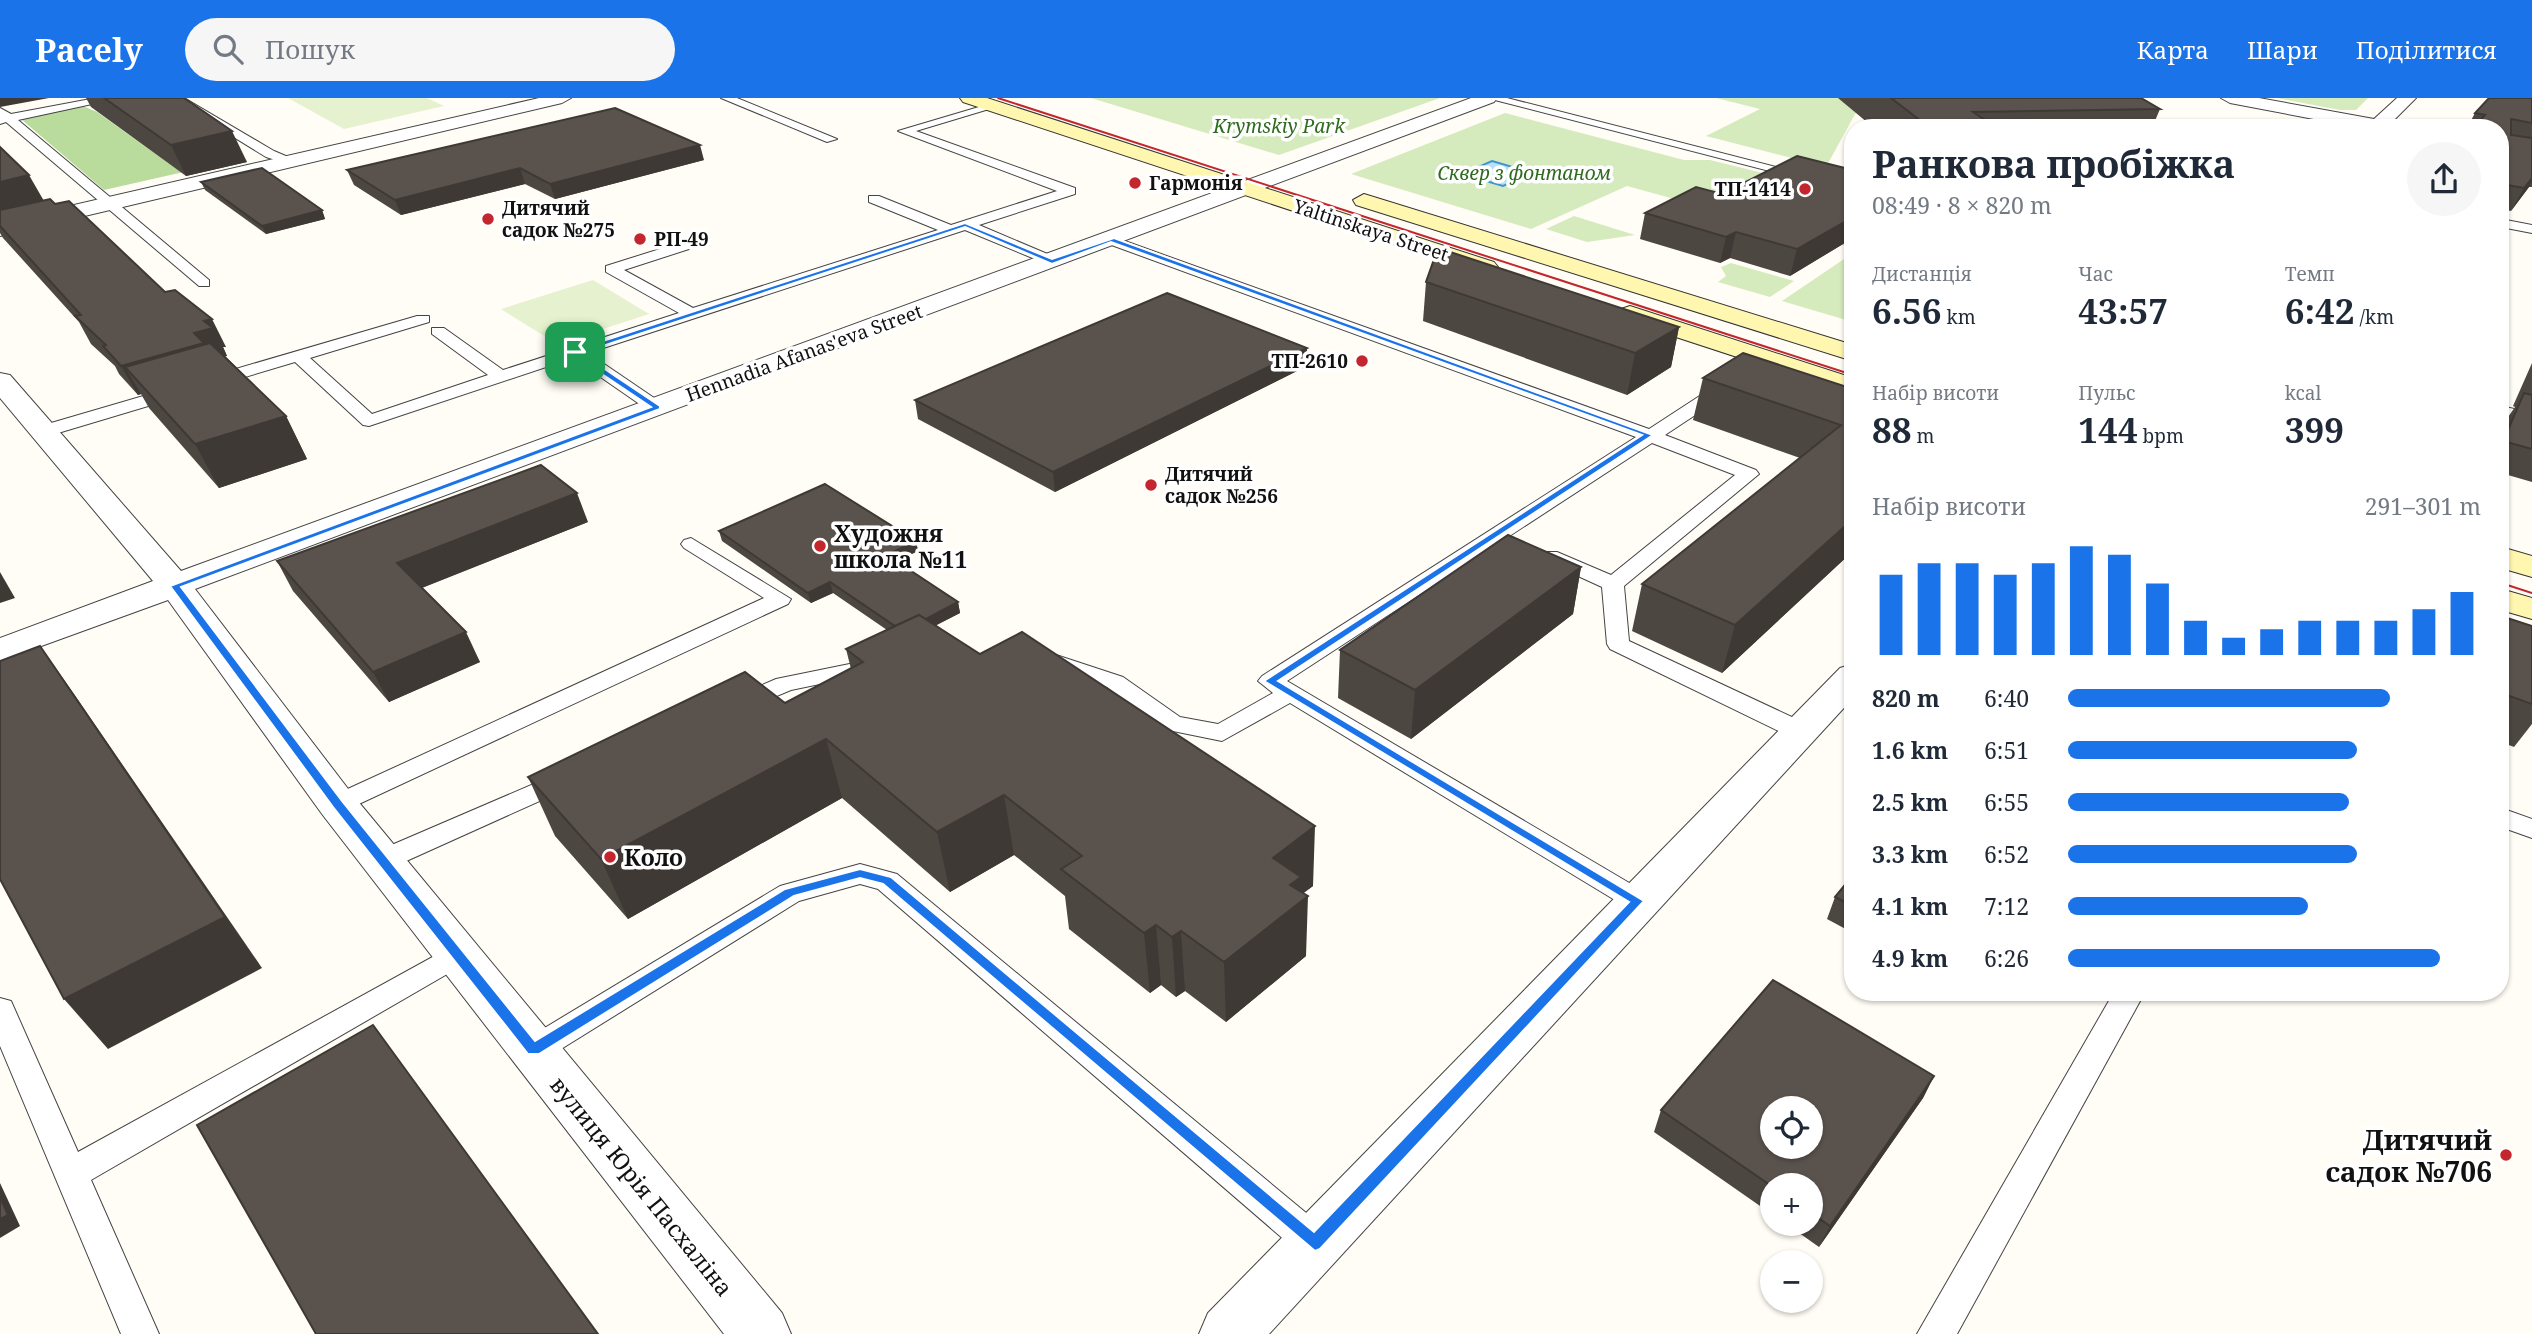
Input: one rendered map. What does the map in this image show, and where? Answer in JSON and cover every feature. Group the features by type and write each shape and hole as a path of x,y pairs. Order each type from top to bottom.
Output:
{"street":[{"path":"0,229 562,98"},
{"name":"Yaltinskaya Street","path":"969,98 1253,178 1509,275"},
{"name":"Hennadia Afanas'eva Street","path":"0,650 1111,240 1253,178 1286,175 1491,98"},
{"path":"2230,98 2340,119"},
{"path":"2389,119 2407,98"},
{"name":"Yaltinskaya Street","path":"1286,175 1314,184"},
{"name":"Yaltinskaya Street","path":"1340,192 1844,351"},
{"path":"1613,309 1844,384"},
{"name":"вулиця Юрія Пасхаліна","path":"3,389 175,586 337,804 761,1334"},
{"path":"2509,560 2532,567"},
{"path":"2509,602 2532,609"},
{"path":"1229,1334 1844,685"}],"lane":[{"path":"3,116 114,98"},
{"path":"176,98 270,154 294,162"},
{"path":"727,98 831,139"},
{"path":"1491,98 1822,180"},
{"path":"298,356 369,421 1070,191 904,131 993,106"},
{"path":"3,116 204,283"},
{"path":"874,199 1052,261"},
{"path":"2509,225 2532,229"},
{"path":"1111,240 1649,435 1749,474 1613,584"},
{"path":"684,246 611,269 692,314"},
{"path":"41,432 423,319"},
{"path":"438,331 501,377"},
{"path":"575,352 657,408"},
{"path":"1638,901 1270,681 1769,360"},
{"path":"2509,413 2532,419"},
{"path":"1497,533 1613,584"},
{"path":"337,804 780,598 691,544"},
{"path":"1613,584 1618,644 1800,731"},
{"path":"1025,655 1038,656 1115,682 1171,723 1222,733 1290,693"},
{"path":"721,712 784,684 902,660"},
{"path":"383,860 584,771"},
{"path":"2509,820 2532,829"},
{"path":"534,1050 790,892 860,874 887,881 1315,1243"},
{"path":"71,1174 458,954"},
{"path":"1936,1334 2125,1001"},
{"path":"0,1010 140,1334"}],"green space":[{"path":"288,98 427,98 444,106 344,129"},
{"name":"Krymskiy Park","path":"1091,98 1440,98 1279,155"},
{"path":"1716,98 1851,98 1860,105 1852,119 1844,119 1844,134 1826,167 1706,136 1760,109"},
{"path":"2277,98 2368,98 2356,110 2340,110"},
{"path":"83,106 97,112 178,170 241,159 104,190 21,119"},
{"name":"Сквер з фонтаном","path":"1505,113 1684,160 1710,160 1844,193 1844,246 1627,186 1531,229 1351,174"},
{"path":"1574,216 1635,235 1587,242 1546,229"},
{"path":"1844,259 1844,319 1782,301"},
{"path":"1731,263 1794,281 1770,297 1718,282 1726,276 1721,267"},
{"path":"593,280 649,314 557,344 501,309"}],"water":[{"path":"1492,161 1533,173 1503,186 1462,174"}],"building":[{"path":"104,98 184,98 232,131 171,145"},
{"path":"1891,98 2141,98 2160,109 1973,112 1984,119 1918,119"},
{"path":"2489,98 2532,98 2532,123 2511,119 2511,135 2532,138 2532,178 2524,188 2509,185 2509,119 2481,119 2485,115 2475,113"},
{"path":"615,108 700,145 550,184 520,168 395,200 347,170"},
{"path":"0,147 29,175 0,182"},
{"path":"1797,156 1844,168 1844,222 1797,249 1736,232 1726,237 1645,213 1696,187 1722,194"},
{"path":"262,168 322,210 262,226 201,182"},
{"path":"50,199 55,204 69,201 165,292 175,290 212,319 204,321 213,328 194,333 204,343 121,366 103,346 106,345 75,316 81,315 0,226 0,210"},
{"path":"1438,248 1679,327 1635,353 1426,282"},
{"path":"1167,293 1307,348 1053,472 915,400"},
{"path":"210,343 286,416 195,444 125,367"},
{"path":"1743,353 1844,386 1844,527 1735,625 1642,584 1841,425 1703,378"},
{"path":"2524,393 2532,395 2532,449 2509,443 2509,427"},
{"path":"541,465 577,493 397,563 466,632 373,672 277,561"},
{"name":"Художня школа №11","path":"825,484 916,541 887,555 958,602 926,619 919,615 895,626 830,582 808,593 719,531"},
{"path":"1508,535 1581,567 1415,690 1340,650"},
{"path":"919,615 980,654 1022,632 1315,826 1273,858 1301,877 1290,885 1308,896 1224,962 1181,931 1172,937 1156,925 1144,933 1061,869 1082,856 1004,795 937,832 826,739 601,859 528,777 745,672 785,703 863,662 846,649"},
{"path":"2509,619 2532,626 2532,704 2509,696"},
{"path":"40,646 225,917 64,999 0,879 0,661"},
{"path":"1844,886 1844,902 1835,897"},
{"path":"1773,980 1934,1076 1830,1226 1823,1221 1823,1173 1760,1173 1760,1178 1661,1110"},
{"path":"373,1025 598,1334 316,1334 197,1125"},
{"path":"0,1197 8,1215 0,1219"}],"tram line":[{"path":"998,98 1844,372"},
{"path":"2509,586 2532,593"}],"place":[{"name":"Гармонія","path":"1135,183"},
{"name":"ТП-1414","path":"1805,189"},
{"name":"Дитячий садок №275","path":"488,219"},
{"name":"РП-49","path":"640,239"},
{"name":"ТП-2610","path":"1362,361"},
{"name":"Дитячий садок №256","path":"1151,485"},
{"name":"Художня школа №11","path":"820,546"},
{"name":"Коло","path":"610,857"},
{"name":"Дитячий садок №706","path":"2506,1155"}],"route":[{"path":"965,225 1052,261 1111,240 1649,435 1270,681 1638,901 1315,1243 887,881 860,874 827,880 790,892 534,1050 337,804 175,586 657,408 575,352 965,225"}]}
